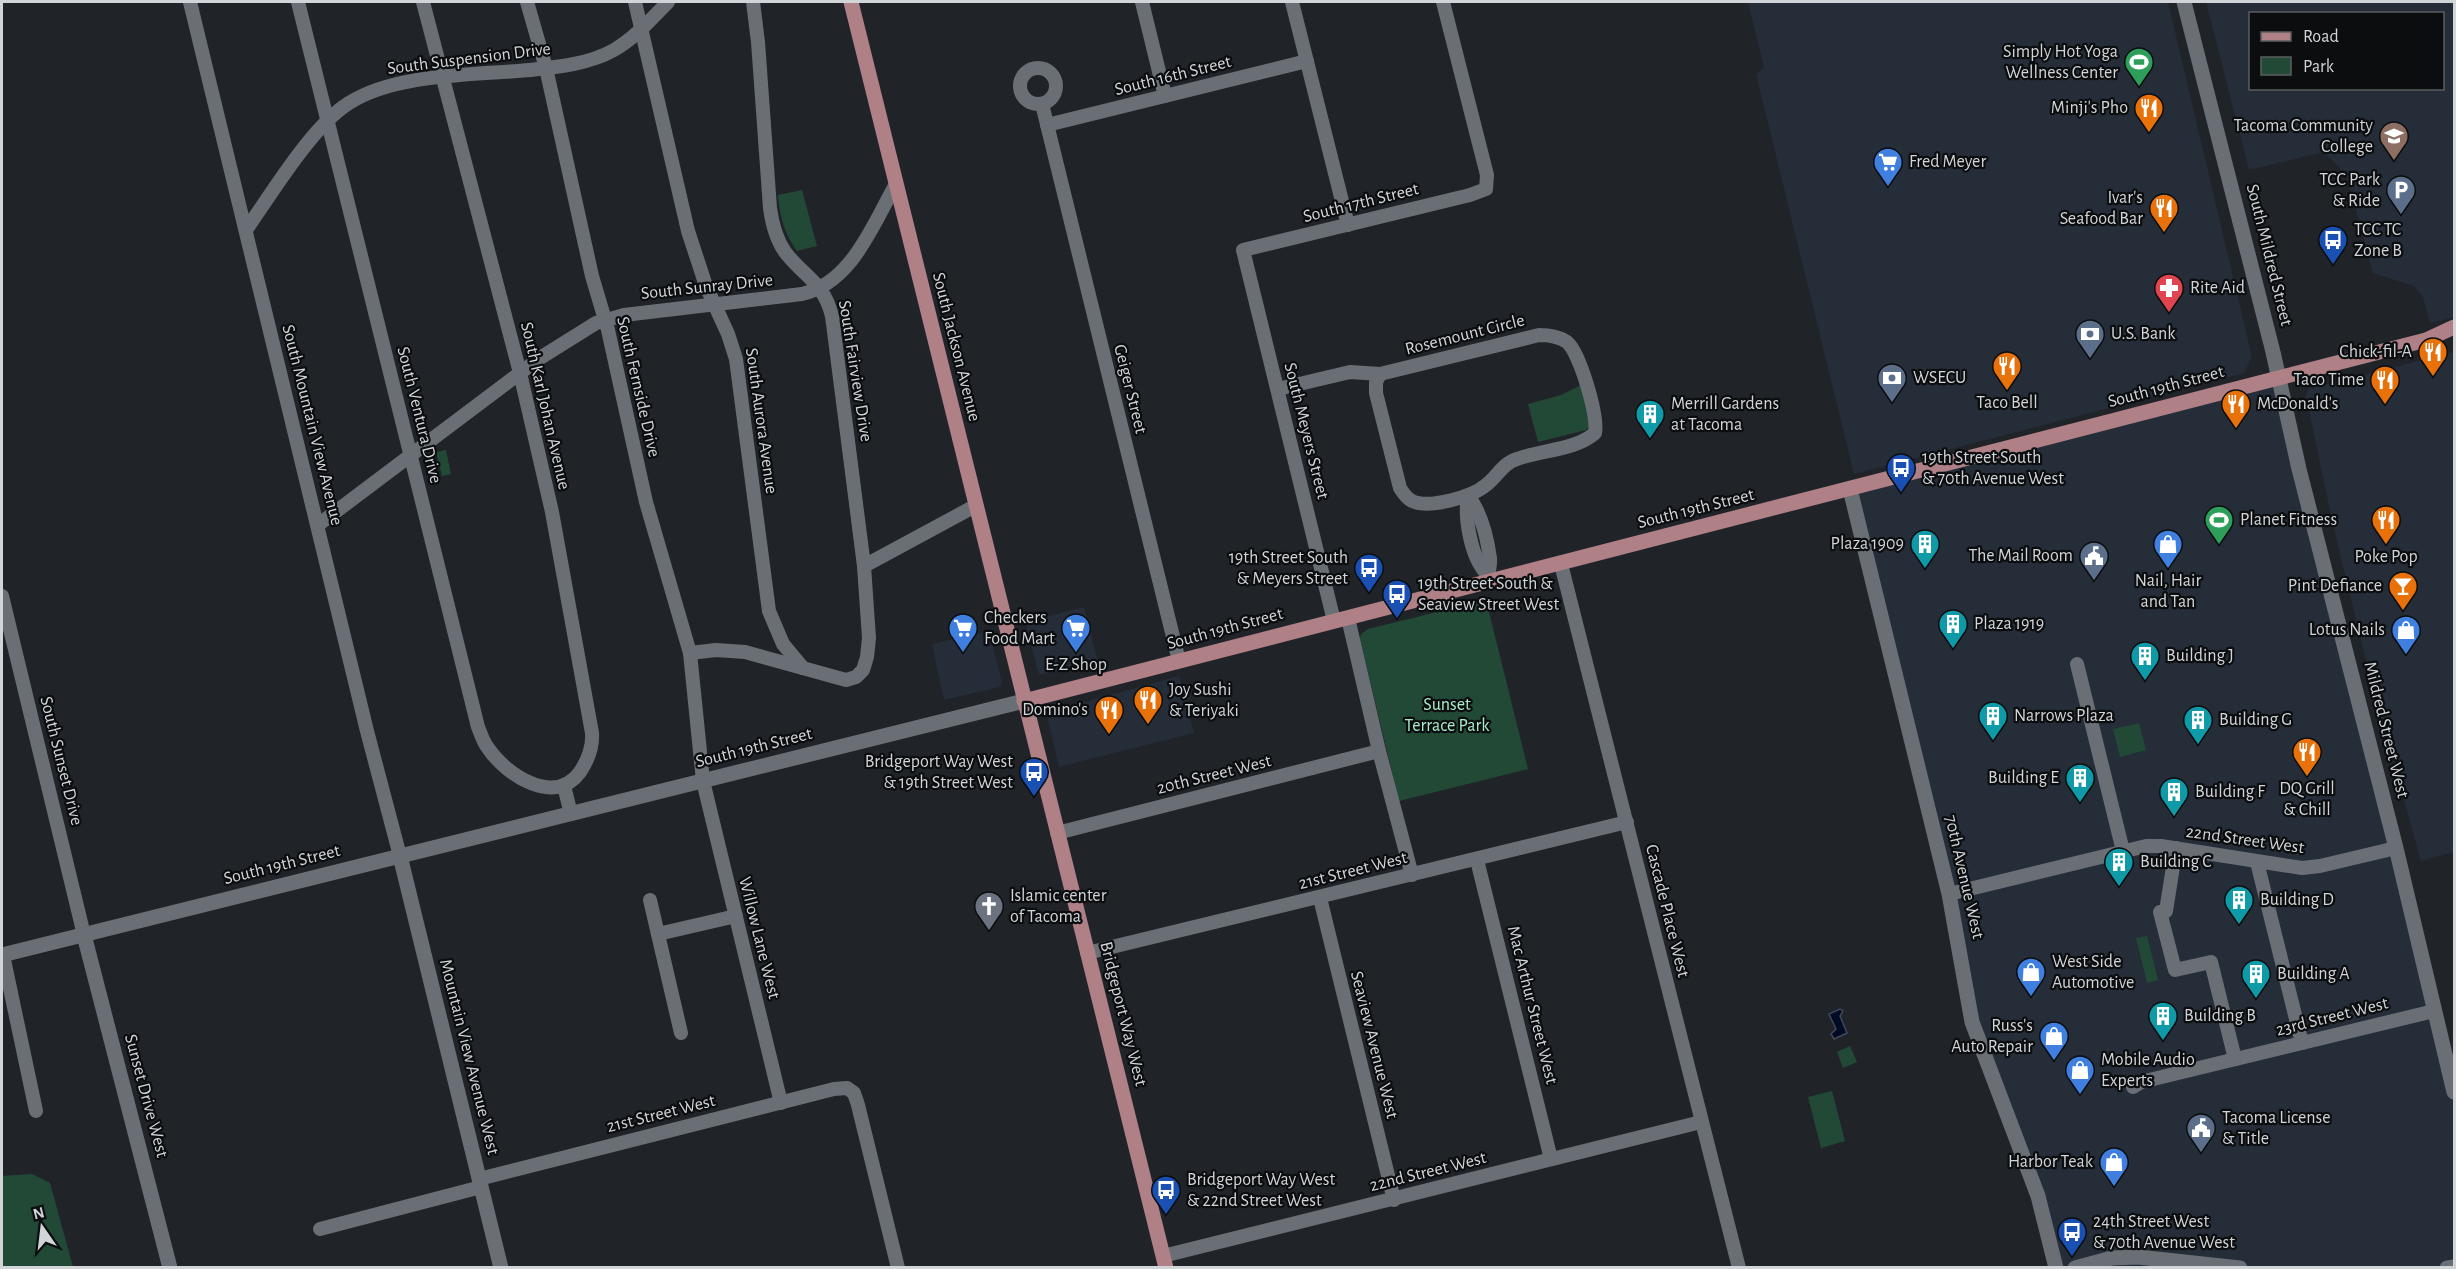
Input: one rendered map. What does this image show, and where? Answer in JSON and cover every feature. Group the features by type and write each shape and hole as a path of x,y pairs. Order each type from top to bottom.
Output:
{"main road":[{"name":"South Jackson Avenue","path":"851,2 1024,701"},
{"name":"South 19th Street","path":"1024,701 1341,620 1488,578 1561,564 2426,340 2454,327"},
{"path":"2426,340 2454,337"},
{"name":"Bridgeport Way West","path":"1024,701 1165,1262"}],"street":[{"name":"South Mountain View Avenue","path":"190,2 367,731 400,856"},
{"name":"South Ventura Drive","path":"298,2 482,739 498,760 526,780 545,788 564,786"},
{"name":"South Karl Johan Avenue","path":"423,2 445,78 520,373 552,512 592,733 587,760 578,775 564,786"},
{"name":"South Fernside Drive","path":"527,2 546,69 646,502 690,653 703,781"},
{"name":"South Aurora Avenue","path":"635,2 688,231 714,305 732,344 737,365 769,611 783,644 803,669"},
{"name":"South Suspension Drive","path":"246,230 327,120 346,104 383,87 445,78 546,69 597,58 622,45 668,2"},
{"name":"South Fairview Drive","path":"753,2 771,217 783,249 821,288 829,306 837,346 864,566 868,638 867,657 861,673 849,679 835,678 803,669"},
{"path":"1142,2 1165,96"},
{"path":"1292,2 1348,225"},
{"name":"South 17th Street","path":"1243,250 1470,195 1487,188 1487,176 1443,2"},
{"name":"South Mildred Street","path":"2184,2 2278,378"},
{"name":"South 16th Street","path":"1047,125 1307,61"},
{"name":"Geiger Street","path":"1041,104 1179,661"},
{"name":"South Sunray Drive","path":"318,525 520,373 588,327 624,315 802,294 821,288 836,278 852,259 896,184"},
{"name":"South Meyers Street","path":"1243,250 1278,390 1341,620"},
{"name":"Rosemount Circle","path":"1278,390 1350,372 1380,374 1539,335 1549,335 1559,338 1572,348 1596,416 1595,433 1584,441 1515,459 1500,470 1486,485 1468,496 1421,504 1406,497 1400,488 1376,393 1376,382 1380,374"},
{"name":"Mildred Street West","path":"2278,378 2396,848 2454,1092"},
{"name":"70th Avenue West","path":"1850,489 1949,894 1972,1022 2036,1189 2056,1268"},
{"path":"1468,496 1477,508 1491,561 1488,578"},
{"path":"864,566 975,506"},
{"name":"Cascade Place West","path":"1561,564 1739,1268"},
{"name":"South Sunset Drive","path":"2,596 4,619 84,935"},
{"path":"1341,620 1412,875"},
{"path":"690,653 716,650 745,652 803,669"},
{"path":"2077,664 2122,851"},
{"name":"South 19th Street","path":"2,955 1024,701"},
{"name":"20th Street West","path":"1057,833 1379,751"},
{"name":"Willow Lane West","path":"703,781 781,1103"},
{"path":"564,786 572,813"},
{"name":"21st Street West","path":"1087,953 1627,822"},
{"name":"22nd Street West","path":"1949,894 2122,851 2154,846 2287,867 2311,867 2396,848"},
{"path":"2176,849 2166,910 2160,912 2175,970 2211,962 2235,1059"},
{"name":"Mountain View Avenue West","path":"400,856 501,1268"},
{"name":"Mac Arthur Street West","path":"1477,860 1551,1159"},
{"path":"2257,862 2302,1043"},
{"name":"Seaview Avenue West","path":"1320,898 1394,1200"},
{"path":"650,900 681,1033"},
{"path":"658,934 736,916"},
{"name":"Sunset Drive West","path":"84,935 170,1268"},
{"path":"2,955 36,1111"},
{"name":"23rd Street West","path":"2133,1087 2141,1082 2434,1011"},
{"name":"21st Street West","path":"320,1229 480,1183 839,1088 852,1091 858,1105 898,1268"},
{"name":"22nd Street West","path":"1165,1262 1394,1200 1701,1122"},
{"path":"2075,1268 2125,1257 2240,1268"},
{"path":"2447,1268 2454,1267"}],"shaded area":[{"path":"1748,2 2168,2 2252,357 2244,373 1854,474 1756,74 1764,67"},
{"name":"Tacoma Community College","path":"2206,2 2454,2 2454,317 2430,323 2423,297 2414,286 2373,273 2346,174 2323,152 2249,170"},
{"path":"2454,352 2454,852 2421,861 2373,689 2334,529 2306,396 2308,389"},
{"path":"2279,378 2454,1092 2454,1267 2056,1267 1980,1048 1853,490"},
{"path":"1084,607 1098,662 1039,675 1025,622"},
{"path":"989,631 1002,683 999,687 944,700 932,644"},
{"path":"1179,676 1194,733 1059,767 1048,719 1052,711"}],"green space":[{"path":"802,190 817,246 797,251 783,225 778,195"},
{"path":"1581,385 1589,414 1589,427 1586,430 1538,442 1528,404 1561,395"},
{"path":"446,450 451,474 442,476 436,452"},
{"name":"Sunset Terrace Park","path":"1486,600 1528,769 1399,801 1360,639 1361,634 1368,629"},
{"path":"2139,723 2146,750 2120,757 2113,729"},
{"path":"2147,936 2158,980 2147,983 2136,938"},
{"path":"1850,1046 1857,1062 1843,1068 1837,1052"},
{"path":"1832,1091 1845,1141 1821,1148 1808,1097"},
{"path":"32,1174 50,1183 73,1267 2,1267 2,1176"}],"water":[{"path":"1840,1009 1843,1011 1840,1016 1847,1033 1834,1039 1831,1034 1836,1029 1829,1014"}],"place":[{"name":"Simply Hot Yoga Wellness Center","path":"2139,88"},
{"name":"Minji's Pho","path":"2149,134"},
{"name":"Tacoma Community College","path":"2394,162"},
{"name":"Fred Meyer","path":"1888,188"},
{"name":"TCC Park & Ride","path":"2401,216"},
{"name":"Ivar's Seafood Bar","path":"2164,234"},
{"name":"TCC TC Zone B","path":"2333,266"},
{"name":"Rite Aid","path":"2169,314"},
{"name":"U.S. Bank","path":"2090,360"},
{"name":"Chick-fil-A","path":"2433,378"},
{"name":"Taco Bell","path":"2007,392"},
{"name":"WSECU","path":"1892,404"},
{"name":"Taco Time","path":"2385,406"},
{"name":"McDonald's","path":"2236,430"},
{"name":"Merrill Gardens at Tacoma","path":"1650,440"},
{"name":"19th Street South & 70th Avenue West","path":"1901,494"},
{"name":"Planet Fitness","path":"2219,546"},
{"name":"Poke Pop","path":"2386,546"},
{"name":"Plaza 1909","path":"1925,570"},
{"name":"Nail, Hair and Tan","path":"2168,570"},
{"name":"The Mail Room","path":"2094,582"},
{"name":"19th Street South & Meyers Street","path":"1369,594"},
{"name":"Pint Defiance","path":"2403,612"},
{"name":"19th Street South & Seaview Street West","path":"1397,620"},
{"name":"Plaza 1919","path":"1953,650"},
{"name":"Checkers Food Mart","path":"963,654"},
{"name":"E-Z Shop","path":"1076,654"},
{"name":"Lotus Nails","path":"2406,656"},
{"name":"Building J","path":"2145,682"},
{"name":"Joy Sushi & Teriyaki","path":"1148,726"},
{"name":"Domino's","path":"1109,736"},
{"name":"Narrows Plaza","path":"1993,742"},
{"name":"Building G","path":"2198,746"},
{"name":"DQ Grill & Chill","path":"2307,778"},
{"name":"Bridgeport Way West & 19th Street West","path":"1034,798"},
{"name":"Building E","path":"2080,804"},
{"name":"Building F","path":"2174,818"},
{"name":"Building C","path":"2119,888"},
{"name":"Building D","path":"2239,926"},
{"name":"Islamic center of Tacoma","path":"989,932"},
{"name":"West Side Automotive","path":"2031,998"},
{"name":"Building A","path":"2256,1000"},
{"name":"Building B","path":"2163,1042"},
{"name":"Russ's Auto Repair","path":"2054,1062"},
{"name":"Mobile Audio Experts","path":"2080,1096"},
{"name":"Tacoma License & Title","path":"2201,1154"},
{"name":"Harbor Teak","path":"2114,1188"},
{"name":"Bridgeport Way West & 22nd Street West","path":"1166,1216"},
{"name":"24th Street West & 70th Avenue West","path":"2072,1258"}]}
